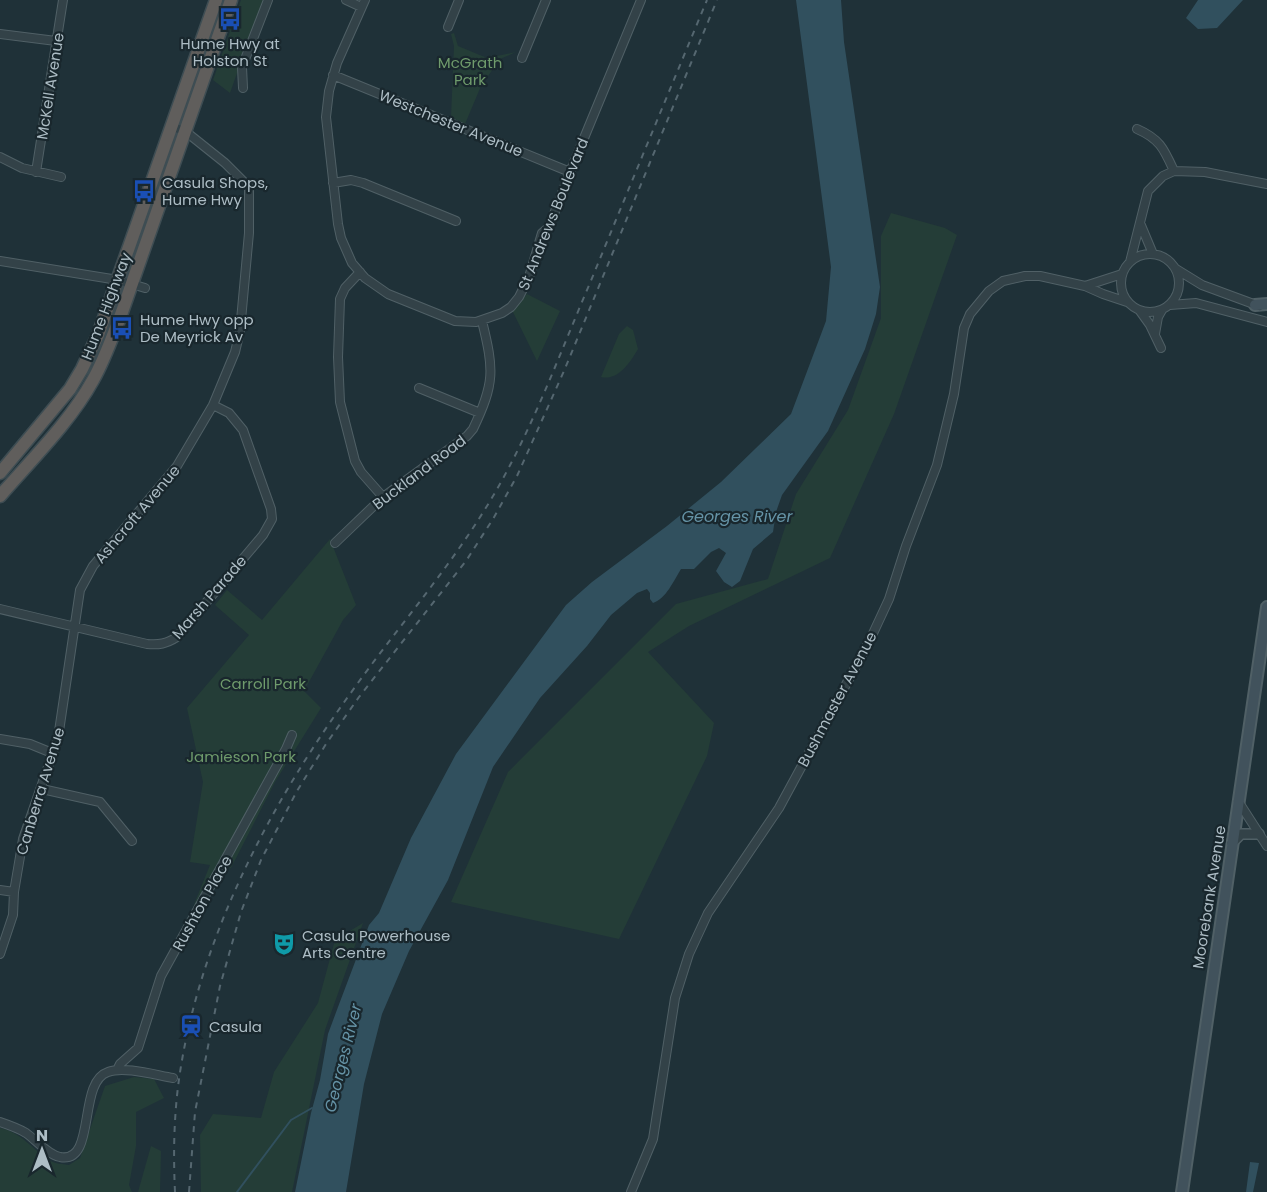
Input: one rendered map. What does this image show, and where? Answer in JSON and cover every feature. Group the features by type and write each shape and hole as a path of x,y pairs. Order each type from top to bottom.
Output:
{"highway":[{"name":"Hume Highway","path":"0,473 70,388 98,336 216,0"},
{"name":"Hume Highway","path":"0,496 78,403 105,356 138,285 185,131 231,0"}],"main road":[{"path":"1255,305 1267,305"},
{"name":"Moorebank Avenue","path":"1182,1192 1267,607"}],"street":[{"name":"McKell Avenue","path":"36,172 63,0"},
{"path":"243,88 242,67 268,0"},
{"path":"346,0 363,4"},
{"path":"448,27 459,0"},
{"path":"522,58 546,0"},
{"name":"St Andrews Boulevard","path":"363,4 333,75 326,117 341,238 352,263 374,286 388,294 456,321 468,323 482,321 510,307 525,287 542,233 549,227 641,0"},
{"path":"0,34 56,41"},
{"name":"Westchester Avenue","path":"333,75 570,172"},
{"name":"Ashcroft Avenue","path":"74,626 84,580 93,566 168,479 213,405 235,352 240,331 249,233 250,192 247,183 185,131 172,127"},
{"path":"1137,129 1160,143 1174,171"},
{"path":"0,157 36,172 61,177"},
{"path":"1161,348 1155,334 1139,310 1127,302 1120,283 1122,274 1130,262 1148,191 1163,176 1174,171 1205,172 1267,184"},
{"path":"333,183 351,180 363,183 456,221"},
{"path":"1140,223 1153,254"},
{"path":"1130,262 1143,254 1162,256 1176,269 1202,285 1255,305"},
{"path":"0,261 138,285"},
{"path":"1139,310 1153,312 1170,305 1179,288 1176,269"},
{"path":"360,272 345,288 340,299 338,357 340,402 355,461 361,472 383,497"},
{"path":"1085,286 1122,274"},
{"name":"Bushmaster Avenue","path":"631,1192 653,1139 675,998 688,954 708,913 779,808 869,642 889,599 906,546 937,465 954,393 964,328 970,314 988,291 1003,281 1013,278 1040,276 1085,286 1127,302"},
{"path":"1170,305 1196,303 1267,322"},
{"path":"1155,334 1158,317 1162,310"},
{"name":"Buckland Road","path":"335,543 383,497 467,436 473,429 492,378 492,366 482,321"},
{"path":"419,388 480,413"},
{"name":"Marsh Parade","path":"0,609 147,644 168,643 177,637 263,535 272,519 271,509 243,430 229,413 213,405"},
{"name":"Canberra Avenue","path":"0,954 13,915 14,892 23,839 42,789 61,721 74,626"},
{"name":"Rushton Place","path":"0,1122 23,1131 56,1156 71,1156 78,1149 92,1089 107,1072 117,1070 120,1064 138,1048 161,976 292,735"},
{"path":"0,739 30,744 52,753"},
{"path":"42,789 100,802 132,841"},
{"path":"1238,801 1267,846"},
{"path":"1232,843 1241,834 1259,834"},
{"path":"0,890 14,892"},
{"path":"117,1070 172,1077"}],"green space":[{"path":"241,0 263,0 230,93 213,80"},
{"name":"McGrath Park","path":"454,33 458,46 487,58 516,52 500,59 481,86 465,124 451,117 454,46 451,34"},
{"path":"891,213 945,228 957,235 894,414 830,558 689,626 648,652 714,723 707,756 619,939 451,902 508,772 676,604 768,579 796,494 848,410 881,318 881,236"},
{"path":"527,294 560,311 537,361 512,310"},
{"path":"627,326 633,330 638,349 618,374 607,378 601,377 619,334"},
{"path":"330,539 356,605 343,620 304,691 321,708 275,782 231,868 218,866 193,907 210,865 190,862 203,782 187,708 249,635 215,605 227,590 262,620"},
{"path":"363,923 325,1030 292,1192 201,1192 200,1135 213,1114 261,1118 274,1072 318,1003 335,940"},
{"path":"134,1077 154,1079 164,1098 136,1112 136,1146 129,1185 132,1192 0,1192 0,1128 14,1133 51,1161 69,1165 80,1158 105,1086"},
{"path":"151,1146 161,1151 160,1192 138,1192"}],"water":[{"name":"Georges River","path":"796,0 841,0 844,42 880,287 876,314 865,349 828,431 782,495 776,512 773,532 753,549 740,581 732,587 724,582 716,571 726,553 719,548 711,552 694,569 681,569 669,589 658,601 653,603 647,589 637,593 611,615 587,646 540,698 493,767 448,880 409,951 382,1014 364,1084 346,1192 295,1192 328,1034 369,925 379,913 411,838 456,754 566,605 592,582 721,482 791,414 826,321 831,267"},
{"path":"1198,0 1243,0 1217,28 1198,29 1186,18"},
{"path":"1250,1162 1259,1163 1253,1192 1246,1192"}],"waterway":[{"path":"237,1192 291,1120 312,1108"}],"railway":[{"path":"175,1192 174,1145 181,1066 191,1016 223,918 244,871 293,779 370,666 472,530 507,471 550,378 707,0"},
{"path":"189,1192 195,1112 220,986 241,912 261,860 297,791 326,744 359,697 466,561 517,476 564,371 717,0"}],"place":[{"name":"Hume Hwy at Holston St","path":"230,19"},
{"name":"Casula Shops, Hume Hwy","path":"144,191"},
{"name":"Hume Hwy opp De Meyrick Av","path":"122,328"},
{"name":"Casula Powerhouse Arts Centre","path":"284,944"},
{"name":"Casula","path":"191,1026"}],"park label":[{"name":"Carroll Park","path":"263,683"},
{"name":"Jamieson Park","path":"241,756"}]}
